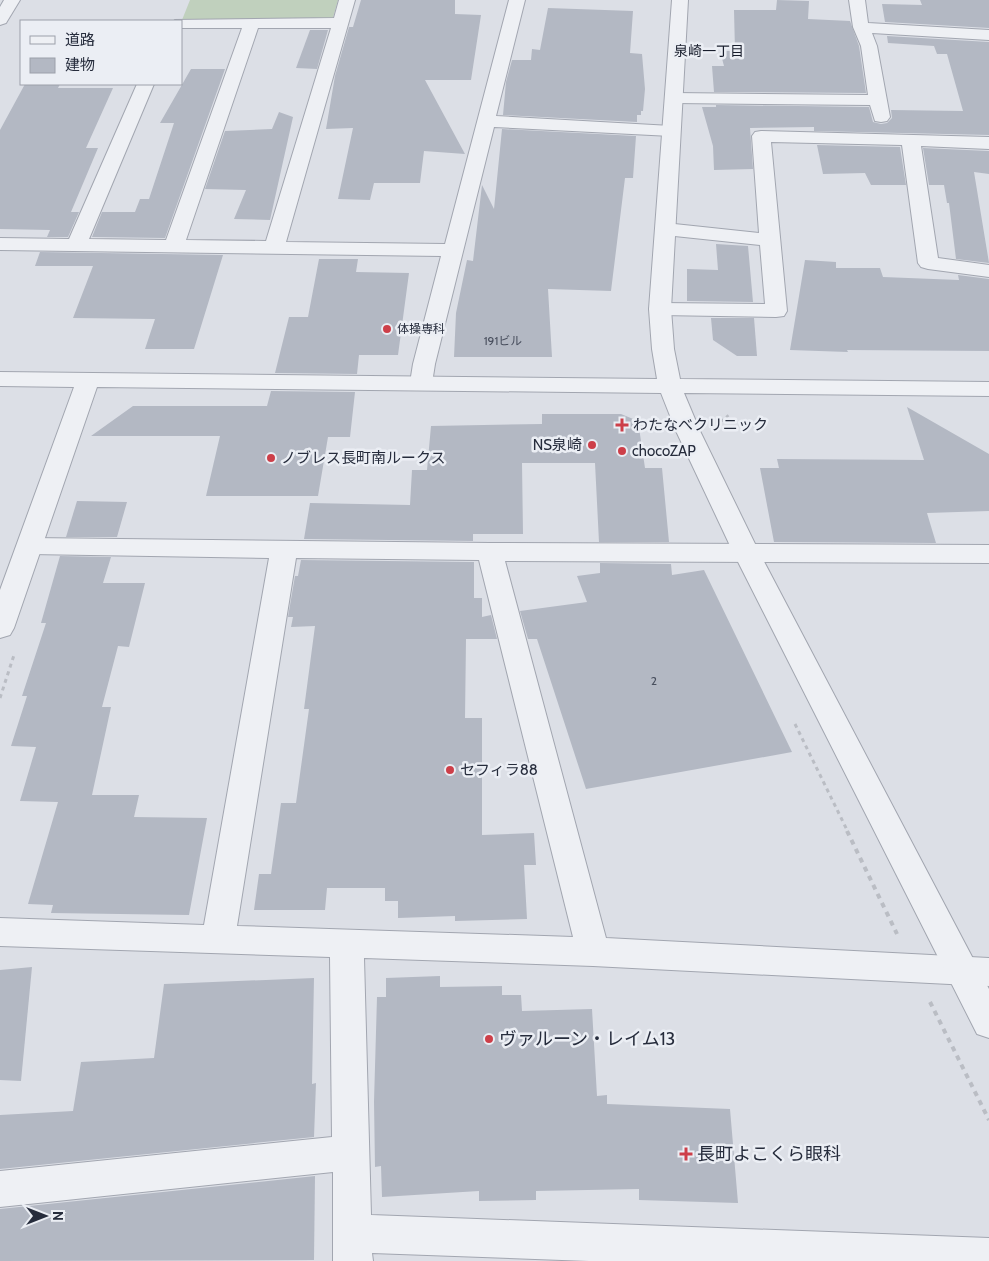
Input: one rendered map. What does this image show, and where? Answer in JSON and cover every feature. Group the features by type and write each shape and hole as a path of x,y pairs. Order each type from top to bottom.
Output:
{"street":[{"path":"0,20 12,0"},
{"path":"274,247 347,0"},
{"path":"421,383 452,250 517,0"},
{"path":"680,0 660,309 663,349 670,386 688,431 746,552 976,971 989,1023"},
{"path":"857,0 861,28 869,46 886,138"},
{"path":"177,17 252,23 340,23"},
{"path":"174,246 252,23"},
{"path":"861,28 989,35"},
{"path":"76,244 145,85"},
{"path":"674,98 878,100"},
{"path":"487,121 671,131"},
{"path":"660,309 776,311 761,136 886,138 989,144"},
{"path":"911,140 928,263 989,271"},
{"path":"665,230 769,240"},
{"path":"0,244 452,250"},
{"path":"0,379 989,389"},
{"path":"0,628 88,380"},
{"path":"30,546 490,552 989,554"},
{"path":"218,939 284,549"},
{"path":"490,552 593,952"},
{"path":"0,932 593,952 976,971"},
{"path":"347,944 353,1247 989,1258"},
{"path":"0,1189 351,1154"}],"path":[{"path":"793,720 900,939"},
{"path":"927,995 989,1120"}],"green space":[{"path":"190,0 338,0 332,21 182,20"}],"building":[{"path":"361,0 455,0 455,14 481,15 471,80 425,80 465,154 424,151 420,183 374,183 370,200 338,199 353,128 326,129 335,76 349,27 353,27"},
{"path":"777,0 809,1 808,19 850,21 859,46 866,93 714,92 712,66 724,66 720,51 735,51 734,10 776,10"},
{"path":"920,0 989,0 989,28 885,22 882,4 922,5"},
{"path":"548,8 633,11 630,53 642,54 645,89 643,111 641,111 641,115 637,115 637,122 503,115 506,82 512,60 531,60 532,49 540,50"},
{"path":"310,30 328,30 317,69 296,68"},
{"path":"887,36 989,42 989,135 814,131 814,127 750,128 753,169 714,170 713,146 702,107 716,107 716,105 869,107 873,122 881,124 887,123 892,118 891,110 963,111 947,54 937,54 934,46 888,43"},
{"path":"191,69 225,69 165,238 92,237 102,212 135,212 140,199 149,199 174,123 160,123"},
{"path":"24,85 60,85 58,88 113,88 86,148 98,148 71,212 79,212 68,237 47,237 50,230 0,229 0,130"},
{"path":"279,112 293,117 270,220 234,219 246,190 205,189 225,131 272,129"},
{"path":"502,129 636,136 633,178 625,178 611,291 548,289 552,357 454,357 456,313 467,260 473,261 482,185 494,209"},
{"path":"817,145 900,147 906,185 871,185 865,173 823,174"},
{"path":"923,148 989,151 989,174 974,172 989,263 956,259 949,203 947,203 944,185 929,185"},
{"path":"716,244 748,246 753,302 687,301 687,269 718,270"},
{"path":"40,252 223,255 194,349 145,349 155,319 73,318 93,266 35,266"},
{"path":"319,259 358,259 356,272 409,273 398,355 359,355 357,374 275,373 289,317 308,317"},
{"path":"805,260 836,262 836,268 880,268 883,277 959,280 958,275 989,279 989,351 847,350 848,352 790,350"},
{"path":"711,318 754,318 757,356 737,356 713,340"},
{"name":"ノブレス長町南ルークス","path":"271,391 355,392 350,437 328,437 318,496 206,496 220,436 91,436 133,406 267,406"},
{"path":"907,407 989,454 989,511 927,513 936,543 774,542 760,468 779,468 777,459 924,460"},
{"path":"542,414 621,414 638,421 645,468 662,468 669,542 599,542 595,463 522,463 523,534 473,534 473,541 304,539 310,503 410,505 412,470 427,470 431,426 542,424"},
{"path":"77,501 127,502 117,537 66,537"},
{"path":"60,556 111,557 103,583 145,583 129,647 118,646 102,707 111,707 92,795 139,795 134,817 207,818 189,915 51,913 53,905 28,904 58,802 20,801 36,747 11,746 27,696 22,696 46,623 41,623"},
{"path":"301,560 474,562 474,598 482,598 482,617 491,615 497,639 466,639 465,718 482,718 482,835 534,833 536,865 524,865 527,919 455,921 455,916 398,918 398,901 385,901 385,888 327,888 325,910 254,910 259,874 271,874 281,803 296,803 309,709 304,709 315,626 291,627 293,617 288,617 295,576 298,576"},
{"path":"600,563 671,564 672,575 704,570 792,752 586,789 537,639 528,639 520,611 587,602 577,576 600,573"},
{"path":"32,967 21,1081 0,1080 0,970"},
{"path":"440,976 440,987 502,986 502,995 521,995 522,1011 592,1009 597,1096 607,1095 607,1104 730,1109 738,1203 639,1200 639,1189 536,1191 536,1200 479,1201 479,1191 382,1197 381,1166 375,1167 374,1102 377,997 386,997 386,978"},
{"path":"314,978 312,1084 316,1083 314,1137 0,1169 0,1115 73,1111 81,1062 154,1058 164,984"},
{"path":"315,1176 314,1260 0,1261 0,1209"}],"place":[{"name":"体操専科","path":"387,329"},
{"name":"わたなべクリニック","path":"622,425"},
{"name":"NS泉崎","path":"592,445"},
{"name":"chocoZAP","path":"622,451"},
{"name":"ノブレス長町南ルークス","path":"271,458"},
{"name":"セフィラ88","path":"450,770"},
{"name":"ヴァルーン・レイム13","path":"489,1039"},
{"name":"長町よこくら眼科","path":"686,1154"}],"district":[{"name":"泉崎一丁目","path":"709,51"}]}
